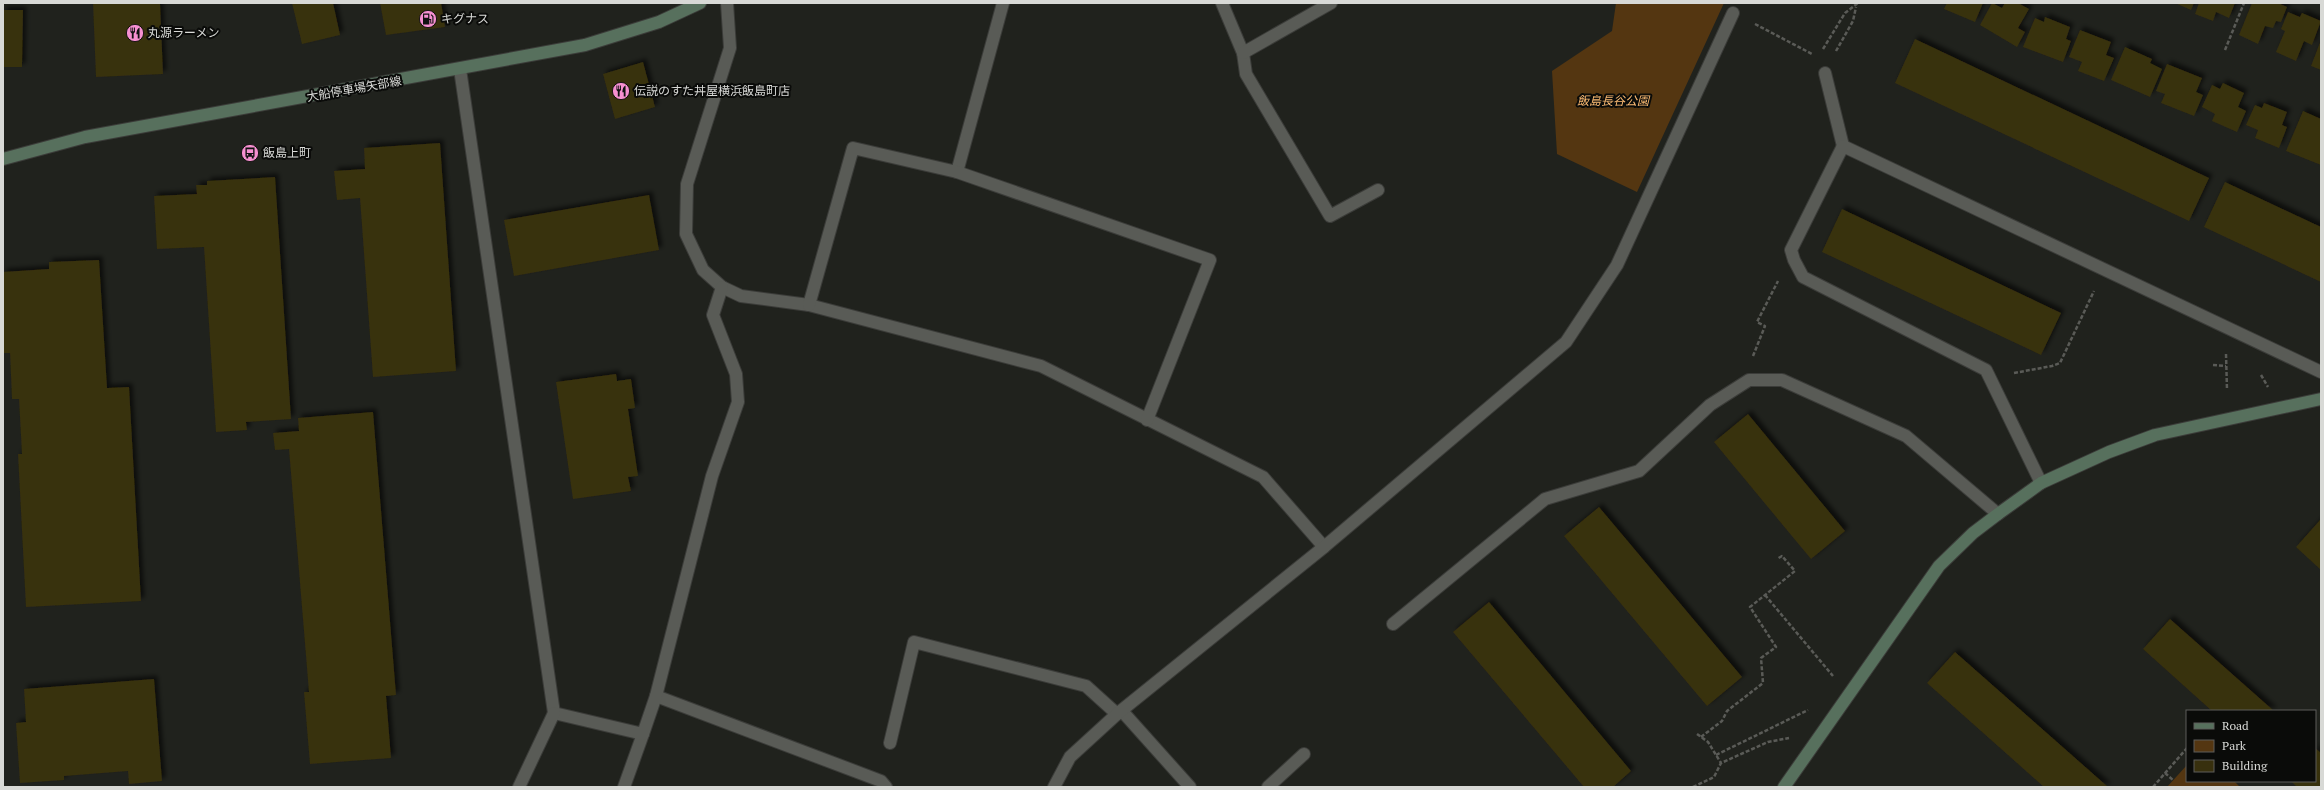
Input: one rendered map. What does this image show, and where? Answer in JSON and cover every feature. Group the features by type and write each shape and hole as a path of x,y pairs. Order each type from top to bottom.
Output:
{"main road":[{"name":"大船停車場矢部線","path":"3,159 85,137 585,45 659,22 700,3"},
{"path":"1784,787 1939,566 1973,533 1998,514 2041,483 2109,452 2155,435 2321,399"}],"street":[{"path":"727,3 730,48 687,184 686,234 703,270 722,287 740,296 809,305 914,331 1041,366 1263,477 1324,547"},
{"path":"957,172 1003,3"},
{"path":"1222,3 1243,53 1246,74 1330,216 1378,190"},
{"path":"1243,53 1331,3"},
{"path":"1054,787 1070,757 1119,712 1324,547 1566,342 1617,265 1733,12"},
{"path":"460,69 554,713 519,787"},
{"path":"1825,73 1843,146 1791,250 1802,277 1986,370 2041,483"},
{"path":"1843,146 2321,372"},
{"path":"809,305 853,148 957,172 1210,260 1147,420"},
{"path":"624,787 656,696 712,476 738,402 736,374 712,315 722,287"},
{"path":"1393,624 1545,499 1639,471 1710,405 1749,380 1782,380 1906,436 1998,514"},
{"path":"890,743 914,642 1086,686 1119,712 1190,787"},
{"path":"656,696 881,781 886,787"},
{"path":"554,713 643,734"},
{"path":"1268,787 1304,754"}],"path":[{"path":"2225,50 2244,3"},
{"path":"1822,50 1845,13 1857,5"},
{"path":"1825,73 1853,21 1857,5"},
{"path":"1733,12 1818,57"},
{"path":"2008,374 2052,366 2060,363 2103,270"},
{"path":"1754,350 1765,326 1757,322 1768,302"},
{"path":"2214,365 2226,366"},
{"path":"2226,371 2226,390"},
{"path":"2262,375 2266,382"},
{"path":"1701,737 1722,722 1727,711 1763,683 1761,658 1776,648 1750,607 1794,571 1782,556 1777,559"},
{"path":"1765,595 1834,678"},
{"path":"1716,755 1815,706"},
{"path":"1697,734 1708,742 1721,763"},
{"path":"1694,787 1714,777 1721,763 1768,742 1795,736"},
{"path":"2153,787 2186,749"},
{"path":"2165,773 2173,780"}],"green space":[{"name":"飯島長谷公園","path":"1616,3 1724,3 1637,192 1557,154 1552,71 1612,31"},
{"path":"2186,766 2186,782 2235,782 2240,787 2167,787"}],"building":[{"path":"93,3 160,3 163,74 96,77"},
{"path":"292,3 333,3 340,35 302,44"},
{"path":"380,3 441,3 445,27 386,35"},
{"path":"1947,3 1983,3 1975,22 1944,9"},
{"path":"1992,3 2002,8 2005,3 2018,3 2029,9 2018,28 2025,32 2017,47 1980,25"},
{"path":"2175,3 2194,3 2191,10"},
{"path":"2199,3 2235,3 2229,18 2216,12 2213,21 2195,14"},
{"path":"2252,3 2278,3 2287,7 2281,22 2276,21 2273,28 2265,26 2258,44 2239,35"},
{"path":"3,10 23,10 22,67 3,67"},
{"path":"2288,12 2300,17 2302,13 2321,21 2312,45 2304,41 2296,61 2276,52 2285,31 2281,29"},
{"path":"2045,17 2070,27 2066,39 2071,41 2063,62 2023,47 2035,18 2044,22"},
{"path":"2080,30 2111,42 2106,55 2114,58 2104,81 2078,71 2082,62 2069,57"},
{"path":"1915,39 2209,178 2189,221 1895,83"},
{"path":"2321,40 2321,70 2311,66"},
{"path":"2125,47 2152,59 2150,63 2162,69 2150,97 2111,80"},
{"path":"643,62 655,107 615,119 603,74"},
{"path":"2167,64 2202,78 2196,92 2203,95 2194,116 2161,103 2165,94 2156,91"},
{"path":"2223,83 2244,93 2238,107 2246,111 2237,132 2212,121 2215,114 2202,107 2212,85 2220,89"},
{"path":"2264,103 2287,112 2282,125 2287,127 2279,148 2255,138 2258,130 2246,125 2255,105 2262,108"},
{"path":"2303,111 2321,119 2321,165 2286,151"},
{"path":"440,143 456,371 373,377 360,198 337,200 334,171 365,169 364,148"},
{"path":"275,177 291,419 246,422 247,430 216,432 204,247 157,249 154,196 197,194 196,185 207,185 207,181"},
{"path":"2225,182 2321,227 2321,282 2204,227"},
{"path":"649,195 659,250 514,276 504,220"},
{"path":"1842,209 2061,313 2041,355 1822,252"},
{"path":"99,260 107,388 129,387 141,601 26,607 18,454 22,454 19,399 12,399 10,353 3,353 3,272 49,269 49,262"},
{"path":"616,374 617,381 631,379 635,408 628,409 638,476 628,477 631,491 573,499 556,382"},
{"path":"373,412 396,695 386,696 391,758 310,764 304,692 309,692 289,449 275,450 273,433 299,431 298,418"},
{"path":"1748,414 1845,531 1811,559 1714,442"},
{"path":"1599,507 1742,677 1707,706 1564,536"},
{"path":"2321,519 2321,570 2296,547"},
{"path":"1489,602 1631,771 1613,787 1584,787 1453,632"},
{"path":"2170,619 2273,710 2211,710 2143,649"},
{"path":"1955,652 2108,787 2044,787 1927,683"},
{"path":"154,679 162,781 129,784 128,771 64,776 64,780 20,783 16,723 26,722 24,689"},
{"path":"2316,749 2321,753 2321,787 2297,787 2292,782 2316,782"}],"place":[{"name":"キグナス","path":"428,19"},
{"name":"丸源ラーメン","path":"135,33"},
{"name":"伝説のすた丼屋横浜飯島町店","path":"621,91"},
{"name":"飯島上町","path":"250,153"}]}
